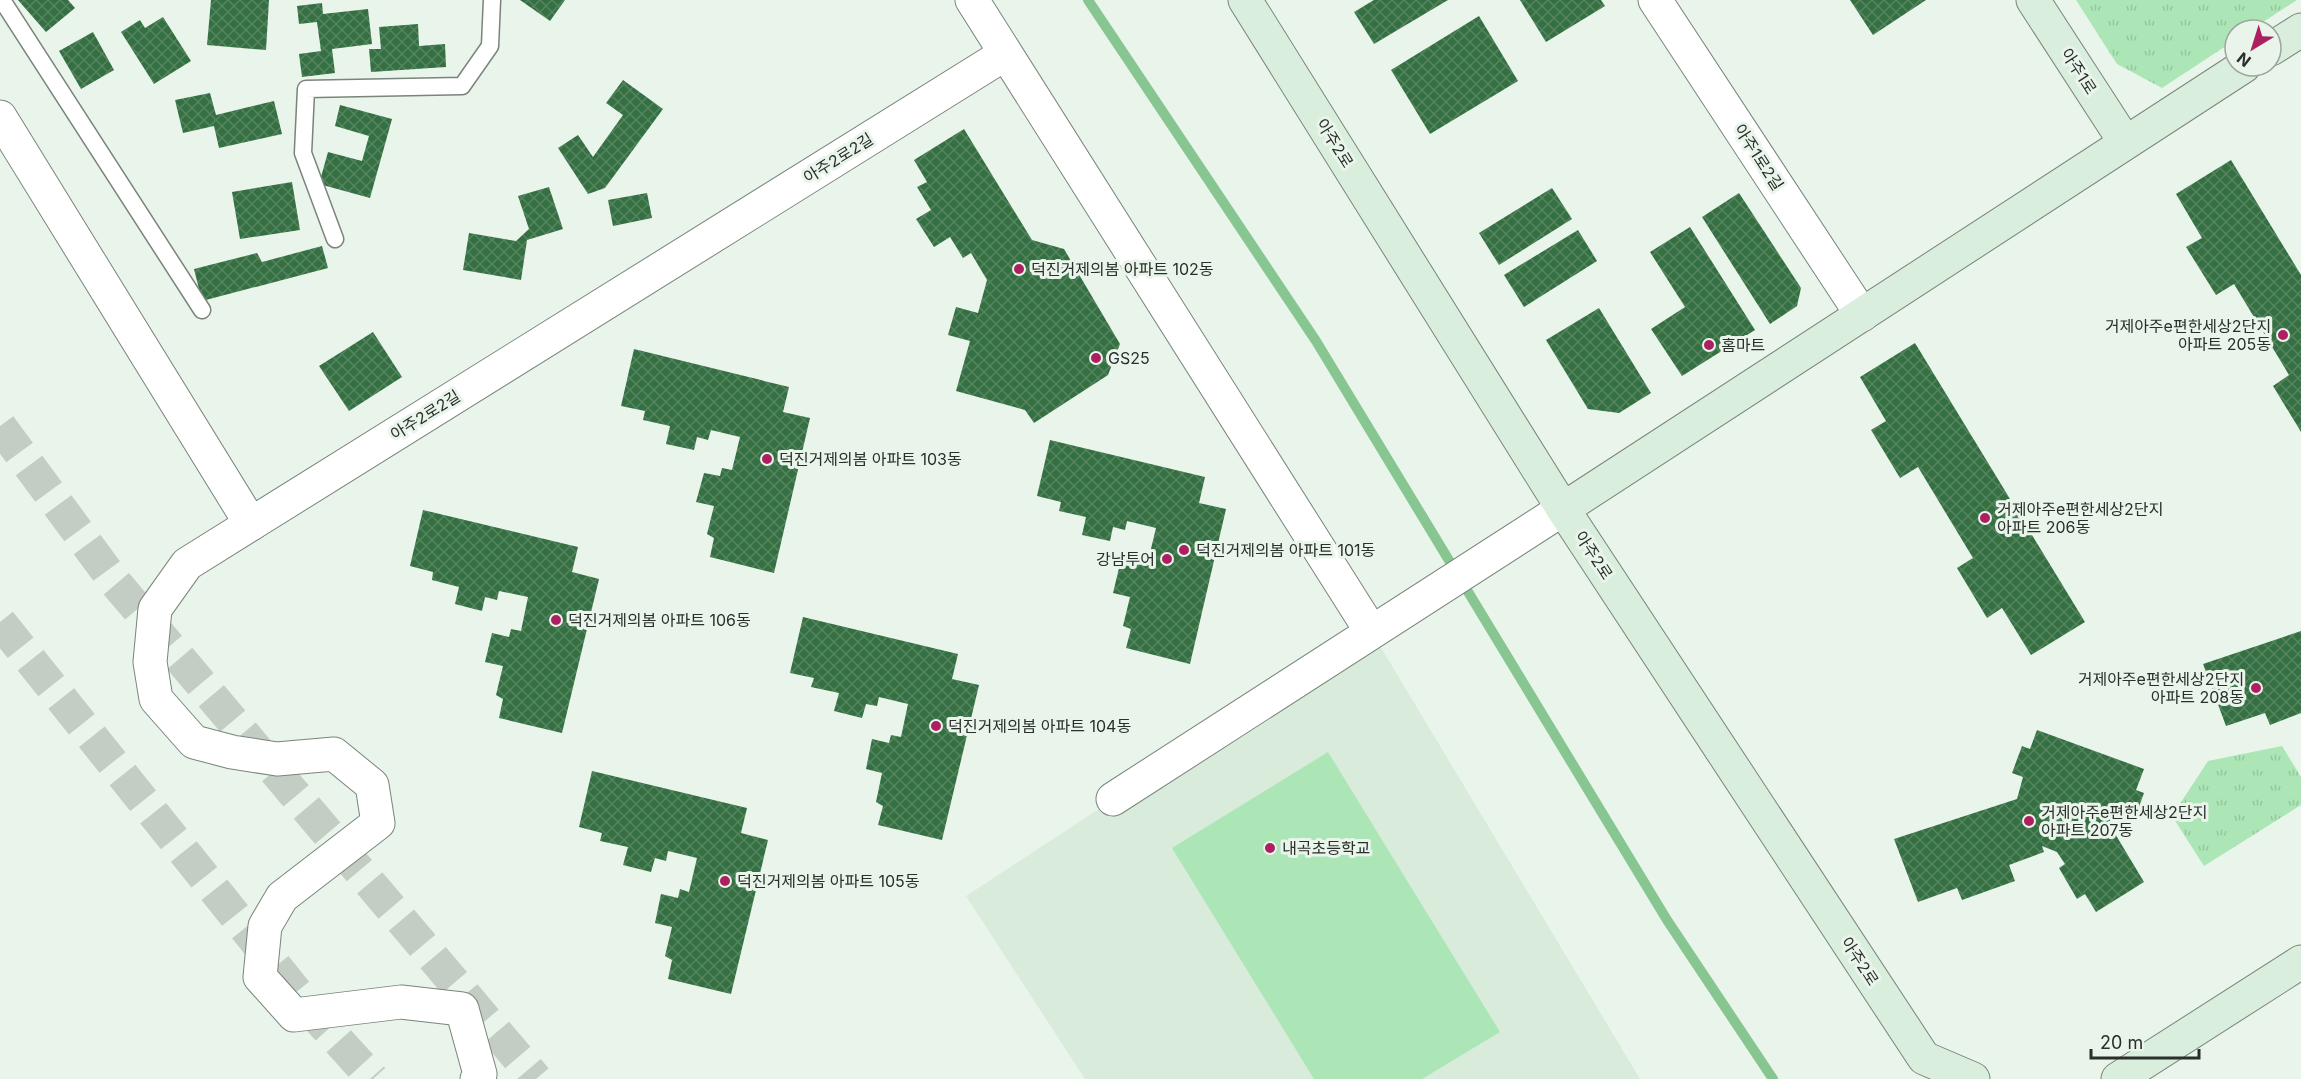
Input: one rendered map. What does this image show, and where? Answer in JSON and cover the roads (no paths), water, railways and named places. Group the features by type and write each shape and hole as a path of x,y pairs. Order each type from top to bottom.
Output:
{"street":[{"path":"972,0 1371,632"},
{"name":"아주2로","path":"1245,0 1563,509 1924,1058 1973,1079"},
{"name":"아주1로2길","path":"1655,0 1862,315"},
{"name":"아주1로","path":"2033,0 2125,142"},
{"path":"2283,41 2301,30"},
{"name":"아주2로2길","path":"477,1079 480,1074 462,1009 401,1002 294,1015 260,977 265,926 282,897 378,823 372,785 334,754 277,759 232,752 194,742 156,699 150,662 155,609 187,564 1005,54"},
{"path":"1113,799 2225,78"},
{"path":"0,117 251,524"},
{"path":"2118,1079 2301,962"}],"lane":[{"path":"2,0 202,310"},
{"path":"334,239 303,153 306,89 462,86 490,46 492,0"}],"waterway":[{"path":"1088,0 1316,341 1667,920 1773,1079"}],"tunnel":[{"path":"0,426 114,581 536,1079"},
{"path":"0,622 313,1013 373,1079"}],"place":[{"name":"덕진거제의봄 아파트 102동","path":"1019,269"},
{"name":"거제아주e편한세상2단지 아파트 205동","path":"2283,335"},
{"name":"홈마트","path":"1709,345"},
{"name":"GS25","path":"1096,358"},
{"name":"덕진거제의봄 아파트 103동","path":"767,459"},
{"name":"거제아주e편한세상2단지 아파트 206동","path":"1985,518"},
{"name":"덕진거제의봄 아파트 101동","path":"1184,550"},
{"name":"강남투어","path":"1167,559"},
{"name":"덕진거제의봄 아파트 106동","path":"556,620"},
{"name":"거제아주e편한세상2단지 아파트 208동","path":"2256,688"},
{"name":"덕진거제의봄 아파트 104동","path":"936,726"},
{"name":"거제아주e편한세상2단지 아파트 207동","path":"2029,821"},
{"name":"내곡초등학교","path":"1270,848"},
{"name":"덕진거제의봄 아파트 105동","path":"725,881"}]}
